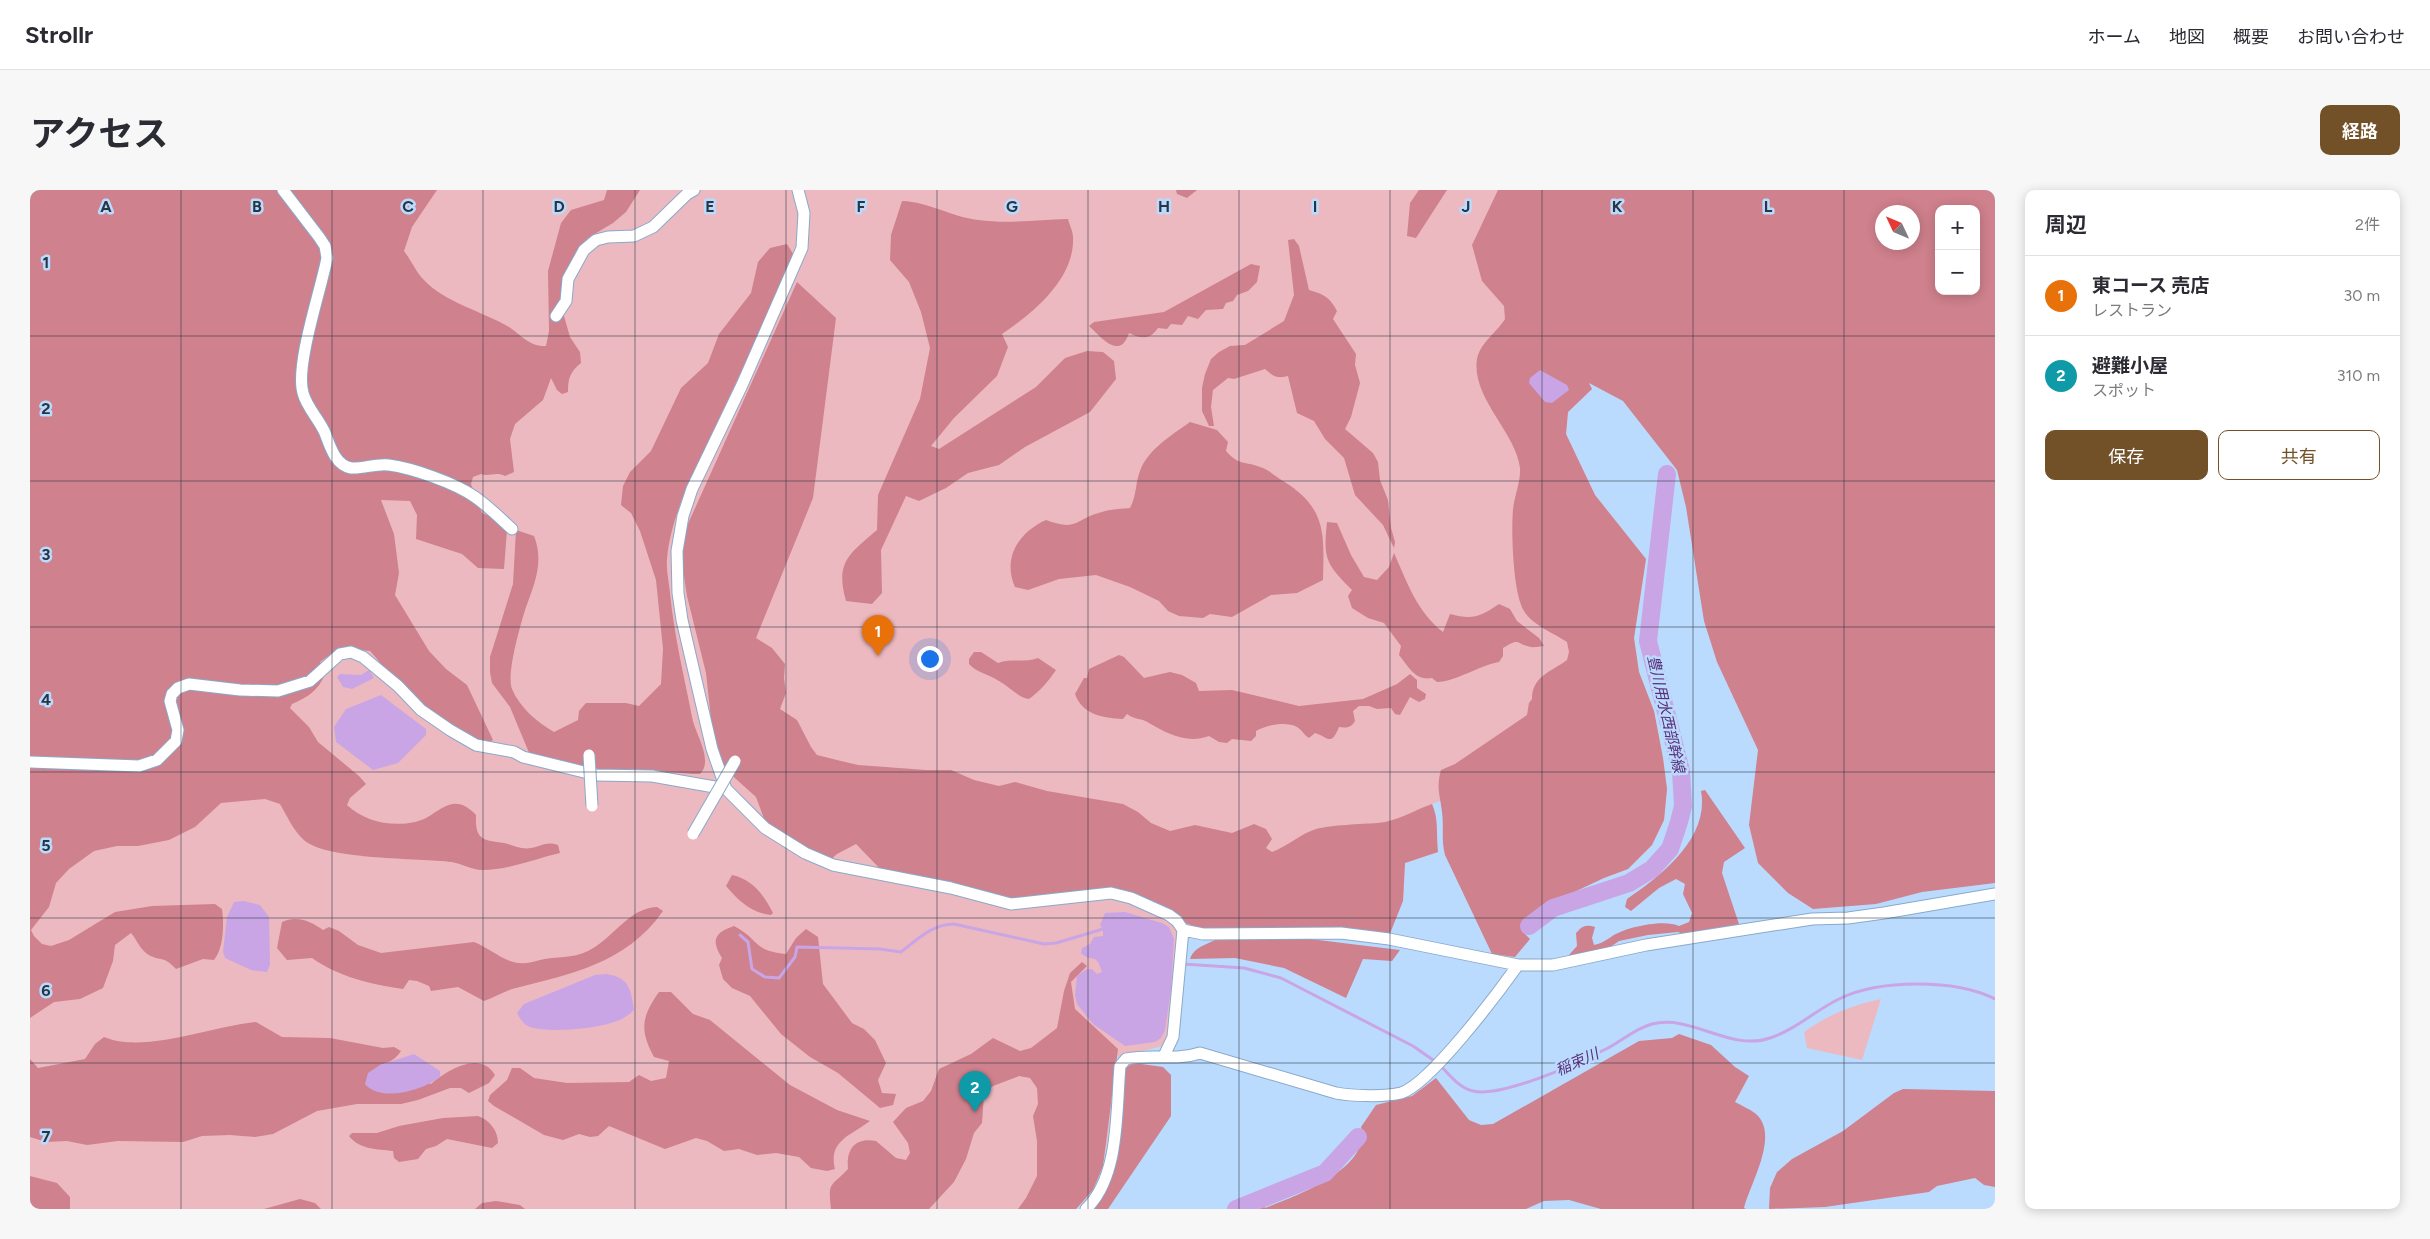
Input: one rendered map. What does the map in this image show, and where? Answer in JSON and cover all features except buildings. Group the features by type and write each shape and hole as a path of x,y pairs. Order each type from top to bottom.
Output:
{"street":[{"path":"284,190 324,246 327,258 306,346 302,378 303,393 312,412 321,423 333,454 342,464 351,468 389,465 427,475 473,496 512,529"},
{"path":"556,316 566,301 568,280 584,250 596,240 608,237 634,236 653,227 687,194 694,190"},
{"path":"798,190 804,213 802,248 742,385 692,490 683,516 677,551 678,587 682,620 712,749 726,789 765,828 805,853 833,865 951,888 1010,904 1111,893 1132,898 1169,915 1177,921 1183,930 1173,1037 1164,1056"},
{"path":"30,762 139,766 150,764 157,760 176,741 178,730 170,701 172,694 178,688 188,684 240,690 278,691 310,681 340,654 350,652 363,657 398,686 421,710 476,746 514,752 523,757 596,774 652,776 726,789"},
{"path":"589,755 592,806"},
{"path":"693,834 735,761"},
{"path":"1183,930 1203,934 1340,932 1389,939 1518,964 1553,965 1646,945 1812,920 1884,913 1995,894"},
{"path":"1086,1209 1099,1191 1110,1168 1122,1062 1133,1058 1164,1056 1178,1058 1200,1053 1350,1096 1401,1093 1414,1086 1434,1070 1518,964"}],"shaded area":[{"path":"30,190 437,190 412,227 404,251 418,273 432,288 442,295 509,327 530,343 546,346 549,331 548,271 561,223 571,210 604,200 607,190 640,190 626,212 613,223 588,238 564,277 564,316 570,337 580,352 581,363 570,376 568,392 562,394 557,390 551,378 543,400 515,424 510,439 514,472 505,476 481,474 473,477 471,484 482,513 498,519 507,530 504,569 478,568 462,554 416,539 417,515 410,501 381,500 394,534 399,573 395,595 429,651 446,669 467,685 493,740 486,744 474,739 436,716 401,686 370,651 344,650 320,662 325,674 319,685 308,696 292,704 290,708 309,727 318,742 366,784 350,798 347,805 362,816 379,822 397,824 415,822 451,804 459,804 467,807 476,815 477,830 481,837 485,839 524,848 554,844 558,845 560,853 492,870 475,869 452,862 353,855 333,852 305,841 294,829 280,804 265,799 221,803 195,827 169,840 138,846 117,846 94,851 69,869 56,883 49,907 31,930 42,944 51,946 69,940 115,912 152,906 215,904 222,909 223,929 220,949 214,960 203,959 176,969 165,960 146,953 131,933 115,945 113,961 103,988 80,999 54,1002 30,1018"},
{"path":"278,190 1575,190 1576,365 1592,389 1568,412 1566,434 1595,495 1646,559 1634,638 1639,672 1654,711 1663,758 1667,789 1664,820 1652,845 1628,869 1604,878 1467,792 1432,804 1436,822 1438,852 1405,863 1403,901 1203,930 1186,924 1167,1045 1117,1057 1104,1159 1098,1178 1089,1195 1076,1209 30,1209 30,842"},
{"path":"1176,190 1197,190 1187,198 1177,194"},
{"path":"1419,190 1447,190 1416,238 1407,236 1410,203"},
{"path":"1498,190 1995,190 1995,883 1922,892 1876,904 1813,909 1788,893 1758,863 1749,825 1758,750 1717,662 1704,621 1686,507 1677,470 1623,401 1589,383 1592,389 1568,412 1566,434 1595,495 1646,559 1634,638 1639,672 1654,711 1663,758 1667,789 1664,820 1652,845 1628,869 1604,878 1536,910 1530,915 1522,931 1530,939 1515,957 1492,954 1445,855 1439,786 1441,770 1455,764 1527,715 1535,685 1544,675 1567,660 1569,652 1567,642 1538,625 1528,616 1520,603 1517,591 1512,520 1520,468 1511,441 1487,401 1477,373 1479,353 1505,319 1504,306 1482,281 1472,245"},
{"path":"902,201 922,204 978,220 1011,222 1068,219 1073,235 1072,252 1060,281 1039,305 1002,334 1008,347 997,376 954,418 931,446 939,449 1036,387 1065,358 1087,351 1103,352 1114,361 1116,379 1090,412 1025,447 999,465 968,473 946,488 919,501 906,496 881,550 882,593 872,604 846,601 842,577 844,568 852,553 877,530 878,495 920,399 930,348 921,312 909,282 890,260 891,235"},
{"path":"1294,239 1299,246 1309,290 1322,295 1332,302 1337,311 1333,319 1356,354 1355,365 1360,383 1351,417 1345,429 1373,453 1378,462 1380,480 1388,500 1391,528 1395,542 1394,548 1383,525 1355,495 1344,458 1325,439 1314,421 1297,413 1288,376 1275,376 1265,369 1234,379 1228,378 1213,390 1211,407 1214,426 1209,426 1202,411 1202,388 1211,359 1230,346 1245,345 1284,321 1294,295 1288,240"},
{"path":"787,244 795,257 686,489 674,524 668,550 667,572 674,624 692,717 704,754 704,768 700,774 631,769 612,772 530,755 510,707 492,683 490,672 490,657 513,584 516,530 534,536 537,545 538,563 535,581 512,661 511,682 515,696 535,719 554,732 578,720 579,711 586,703 626,703 639,706 661,684 663,649 656,580 640,531 631,513 621,505 623,486 630,472 651,451 681,388 708,363 719,334 751,293 758,262 770,248"},
{"path":"1251,264 1260,266 1257,282 1248,291 1237,295 1233,301 1226,303 1223,309 1206,310 1198,319 1188,316 1182,325 1171,324 1167,329 1158,328 1152,335 1145,337 1129,333 1121,345 1116,346 1110,344 1089,326 1094,322 1164,312"},
{"path":"797,282 836,318 813,498 756,638 772,648 785,664 786,693 780,709 797,720 817,755 858,765 951,770 974,780 999,786 1015,782 1047,791 1123,804 1138,812 1151,823 1170,831 1195,825 1232,833 1254,824 1266,829 1272,839 1266,848 1272,852 1316,829 1384,822 1432,804 1436,822 1438,852 1405,863 1403,901 1389,936 1203,930 1121,897 1004,901 887,876 856,844 837,854 828,862 766,824 756,797 726,770 713,737 706,673 687,596 681,557 687,526"},
{"path":"1540,370 1567,385 1569,390 1552,403 1545,402 1529,383 1530,378"},
{"path":"1190,422 1217,430 1228,442 1226,451 1231,456 1242,462 1266,469 1308,501 1320,523 1323,549 1323,580 1297,593 1271,595 1232,617 1210,614 1203,618 1179,616 1168,611 1159,601 1130,587 1096,575 1059,579 1028,590 1015,587 1011,576 1012,556 1021,539 1028,531 1046,520 1071,525 1105,511 1130,508 1137,480 1144,463 1161,443"},
{"path":"1327,522 1337,523 1351,555 1364,577 1377,580 1389,567 1394,553 1419,606 1443,632 1450,614 1464,617 1476,616 1499,604 1510,609 1517,621 1539,638 1544,646 1532,647 1518,642 1513,643 1503,648 1503,656 1499,662 1444,681 1437,682 1432,678 1417,675 1399,655 1401,646 1384,623 1368,618 1352,608 1348,596 1352,590 1328,560 1326,553"},
{"path":"974,652 981,652 998,663 1038,658 1056,670 1044,686 1029,699 972,667 969,664 969,659"},
{"path":"1119,655 1124,657 1144,678 1170,672 1182,675 1196,683 1199,691 1232,690 1299,706 1363,699 1397,684 1410,674 1417,680 1417,688 1426,694 1425,699 1419,702 1410,697 1400,715 1395,714 1391,708 1377,709 1369,706 1359,706 1353,711 1355,721 1352,725 1339,727 1331,739 1315,733 1309,738 1297,727 1287,724 1265,727 1256,731 1256,736 1251,741 1232,739 1227,743 1219,742 1209,736 1193,739 1185,738 1163,731 1146,721 1127,714 1123,719 1094,714 1078,701 1075,694 1084,678 1087,678 1089,669"},
{"path":"369,670 374,678 352,689 343,687 337,677 340,674 361,675"},
{"path":"381,695 426,729 426,735 398,763 373,770 336,742 334,727 346,709"},
{"path":"1705,790 1745,848 1724,862 1722,873 1740,927 1688,936 1678,932 1648,935 1619,941 1606,950 1575,959 1569,955 1577,946 1576,933 1584,926 1595,927 1592,938 1594,945 1617,933 1635,927 1664,923 1679,926 1689,922 1692,913 1683,894 1685,884 1676,879 1659,888 1631,911 1625,907 1627,899 1668,867 1691,840 1702,808 1701,791"},
{"path":"732,875 746,880 757,889 773,913 771,915 757,912 740,901 726,886"},
{"path":"244,901 260,905 269,917 270,965 267,972 251,970 225,958 223,952 227,917 234,902"},
{"path":"657,907 663,911 648,929 614,955 576,972 512,989 484,1001 458,987 431,991 429,986 417,981 409,980 403,989 367,982 344,975 312,958 287,960 277,948 282,922 298,919 314,924 323,930 329,927 339,931 358,945 381,953 474,942 510,961 525,963 582,954 597,946 629,918 647,909"},
{"path":"1125,912 1162,923 1169,927 1174,939 1171,989 1165,1030 1161,1038 1155,1042 1125,1046 1093,1024 1077,1004 1075,995 1077,976 1087,969 1092,969 1097,974 1102,972 1100,965 1095,959 1088,958 1081,953 1082,948 1090,944 1094,937 1103,936 1103,929 1100,925 1105,913"},
{"path":"734,926 767,950 786,954 796,938 806,929 818,937 823,984 852,1023 864,1029 875,1040 886,1063 878,1080 882,1093 896,1094 893,1105 880,1108 838,1073 810,1057 781,1034 750,996 732,988 723,979 719,965 722,958 716,946 716,938 722,931"},
{"path":"1220,937 1310,939 1400,950 1392,961 1363,959 1346,998 1284,968 1235,958 1190,959 1192,954 1199,948"},
{"path":"1082,962 1087,966 1071,982 1075,1009 1118,1049 1103,1166 1093,1190 1076,1209 1018,1209 1037,1176 1037,1141 1033,1116 1038,1104 1037,1088 1030,1078 1019,1076 993,1086 984,1094 982,1123 974,1133 966,1159 954,1182 929,1209 831,1209 830,1189 848,1169 850,1150 857,1143 869,1140 876,1141 896,1158 906,1160 910,1153 908,1143 893,1122 906,1108 923,1101 931,1091 939,1069 971,1054 993,1038 1020,1051 1031,1048 1057,1028 1064,991 1070,973"},
{"path":"606,974 624,981 628,985 632,996 634,1010 618,1021 582,1028 548,1030 528,1026 517,1013 524,1004 595,975"},
{"path":"659,992 671,992 693,1014 710,1020 790,1085 837,1110 870,1121 848,1135 838,1145 834,1160 835,1169 827,1171 811,1168 799,1157 776,1153 757,1155 739,1149 724,1151 707,1141 696,1138 665,1149 609,1126 598,1136 590,1137 579,1134 563,1140 544,1135 488,1101 490,1095 507,1080 512,1068 520,1068 534,1078 567,1083 629,1082 639,1075 651,1081 666,1078 669,1061 654,1057 646,1039 644,1023 649,1008"},
{"path":"1881,999 1862,1060 1807,1048 1804,1032 1813,1026 1841,1011"},
{"path":"256,1022 282,1037 330,1038 383,1048 394,1047 401,1051 399,1054 387,1063 380,1065 431,1084 455,1068 473,1063 489,1068 495,1075 489,1083 469,1093 461,1088 450,1088 401,1104 357,1104 317,1111 273,1134 255,1137 230,1135 202,1136 183,1142 118,1141 87,1145 67,1141 46,1142 30,1137 30,1059 38,1068 85,1059 95,1044 104,1037 120,1041 158,1041"},
{"path":"1679,1034 1711,1045 1735,1067 1749,1076 1735,1102 1756,1114 1763,1123 1765,1134 1761,1160 1744,1208 1746,1209 1601,1209 1569,1200 1544,1201 1526,1209 1244,1209 1262,1202 1265,1208 1311,1189 1328,1179 1355,1156 1361,1142 1361,1127 1376,1105 1412,1096 1436,1078 1469,1120 1481,1125 1493,1124 1639,1041 1672,1038"},
{"path":"414,1054 440,1071 440,1077 413,1090 391,1094 372,1090 365,1084 368,1073 380,1065"},
{"path":"1134,1063 1163,1067 1171,1075 1171,1116 1108,1209 1093,1209 1104,1192 1125,1068"},
{"path":"1903,1089 1995,1091 1995,1187 1984,1185 1975,1178 1937,1186 1929,1192 1825,1207 1769,1209 1770,1188 1777,1172 1792,1159 1843,1131 1894,1093"},
{"path":"478,1116 486,1120 495,1130 498,1143 492,1148 447,1139 436,1146 426,1149 418,1159 399,1162 394,1158 393,1151 375,1149 358,1144 349,1136 352,1133 377,1133 399,1126 443,1118"},
{"path":"30,1176 57,1183 70,1197 70,1209 30,1209"},
{"path":"300,1199 315,1203 321,1209 264,1209"},
{"path":"496,1201 520,1205 525,1209 475,1209 482,1203"}],"waterway":[{"name":"豊川用水西部幹線","path":"1529,926 1553,908 1629,883 1652,869 1670,849 1679,822 1683,806 1681,771 1648,641 1667,474"},
{"path":"740,935 748,942 752,969 765,977 779,978 795,957 797,947 880,949 901,952 932,930 954,924 1044,944 1056,943 1103,929"},
{"name":"稲束川","path":"1183,964 1244,968 1281,978 1413,1046 1436,1062"},
{"name":"稲束川","path":"1441,1066 1464,1087 1473,1091 1486,1092 1540,1078 1606,1049 1634,1032 1652,1024 1667,1022 1682,1024 1726,1037 1755,1041 1770,1038 1788,1030 1839,999 1856,992 1875,988 1917,984 1939,985 1979,992 1995,999"},
{"name":"豊川用水西部幹線","path":"1236,1209 1325,1173 1358,1137"}],"place":[{"name":"東コース 売店","path":"878,656"},
{"name":"避難小屋","path":"975,1112"}]}
